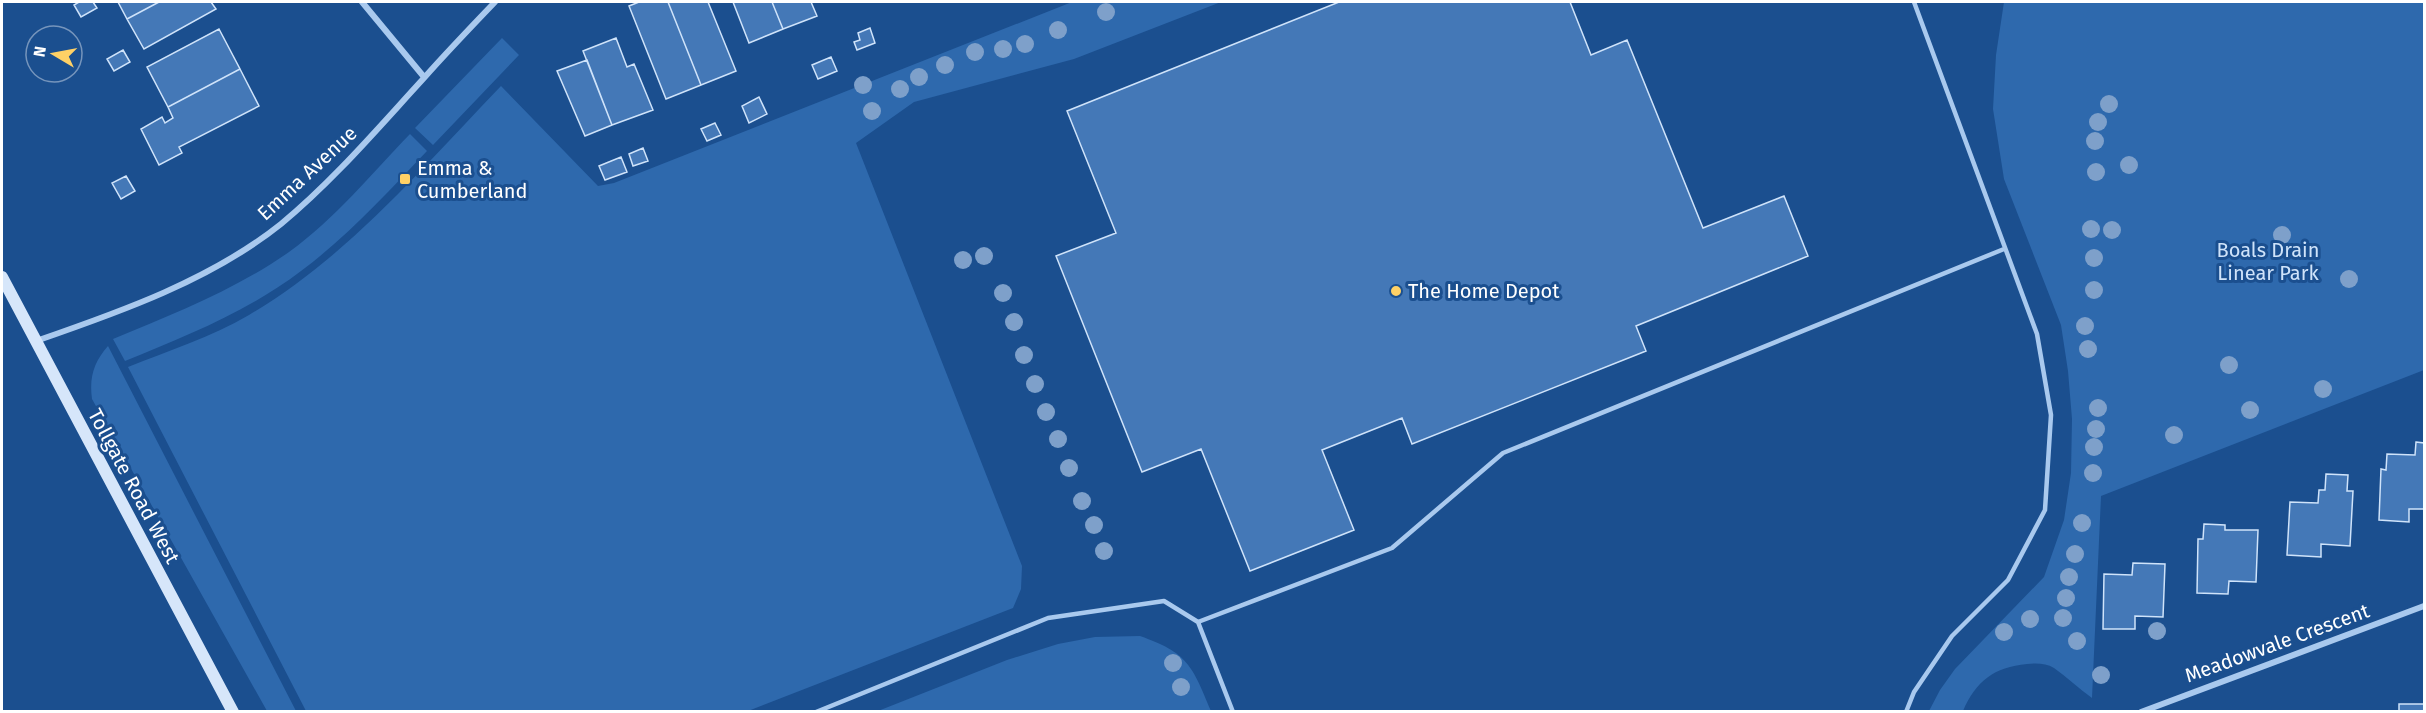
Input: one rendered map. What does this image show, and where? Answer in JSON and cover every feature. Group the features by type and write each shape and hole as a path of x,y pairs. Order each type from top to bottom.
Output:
{"street":[{"path":"362,2 424,77"},
{"name":"Emma Avenue","path":"34,342 89,323 208,270 242,251 280,224 318,190 384,123 495,2"},
{"name":"Tollgate Road West","path":"2,278 34,342 233,711"},
{"name":"Meadowvale Crescent","path":"2141,711 2424,606"}],"lane":[{"path":"1906,711 1914,692 1952,636 2008,580 2045,510 2051,415 2037,334 1914,2"},
{"path":"1198,622 1392,549 1503,453 2004,249"},
{"path":"816,711 1048,618 1164,601 1198,622 1233,711"}],"green space":[{"path":"1072,2 1221,2 1074,59 914,102 856,143 1022,566 1021,589 1013,608 748,711 306,711 128,367 235,323 285,292 319,266 383,209 501,86 598,186 614,183"},
{"name":"Boals Drain Linear Park","path":"2004,2 2424,2 2424,370 2101,496 2092,698 2054,668 2044,664 2030,664 2005,668 1987,677 1974,691 1963,711 1929,711 1955,669 2044,577 2064,520 2071,473 2072,419 2061,325 2004,179 1993,109 1996,55"},
{"path":"502,38 519,55 433,145 415,128"},
{"path":"410,134 427,151 367,214 318,258 280,286 238,311 125,361 113,339 225,290 289,252 337,211"},
{"path":"108,346 296,711 267,711 92,399 91,384 94,370"},
{"path":"1140,636 1169,648 1179,655 1199,682 1211,711 878,711 1007,660 1058,644 1095,637"}],"building":[{"path":"79,2 93,2 97,8 81,17 74,5"},
{"path":"118,2 159,2 127,19"},
{"path":"159,2 211,2 216,9 144,49 127,19"},
{"path":"639,2 668,2 701,85 666,99 629,6"},
{"path":"668,2 708,2 736,71 701,85"},
{"path":"733,2 772,2 783,29 749,43"},
{"path":"772,2 811,2 817,16 783,29"},
{"name":"The Home Depot","path":"1339,2 1570,2 1591,55 1627,40 1703,228 1784,196 1808,256 1636,326 1646,351 1412,444 1402,418 1322,450 1354,530 1250,571 1201,449 1142,472 1056,256 1116,233 1067,111"},
{"path":"870,28 875,43 857,50 854,42 860,40 858,33"},
{"path":"219,29 240,69 168,107 147,67"},
{"path":"616,38 627,67 634,64 653,110 612,125 583,51"},
{"path":"123,50 130,62 114,71 107,59"},
{"path":"831,57 837,71 818,79 812,65"},
{"path":"587,60 612,125 585,136 557,71"},
{"path":"240,69 259,106 179,147 182,153 159,165 141,129 162,117 165,123 173,118 168,107"},
{"path":"759,97 767,114 749,123 742,106"},
{"path":"715,123 721,135 707,141 701,129"},
{"path":"643,148 648,161 633,166 629,154"},
{"path":"621,157 627,172 605,180 599,166"},
{"path":"126,176 135,191 121,199 112,183"},
{"path":"2416,442 2424,443 2424,509 2409,509 2409,522 2379,520 2381,469 2386,470 2387,454 2415,455"},
{"path":"2326,474 2348,475 2347,491 2353,491 2350,546 2321,544 2321,557 2287,555 2290,502 2318,503 2319,490 2325,490"},
{"path":"2204,524 2225,525 2225,530 2258,530 2256,582 2229,581 2228,594 2197,593 2198,539 2203,539"},
{"path":"2133,563 2165,564 2163,617 2135,616 2135,629 2103,629 2104,574 2132,575"},
{"path":"2399,704 2424,704 2424,712 2399,712"}],"place":[{"name":"Emma & Cumberland","path":"405,179"},
{"name":"The Home Depot","path":"1396,291"}]}
